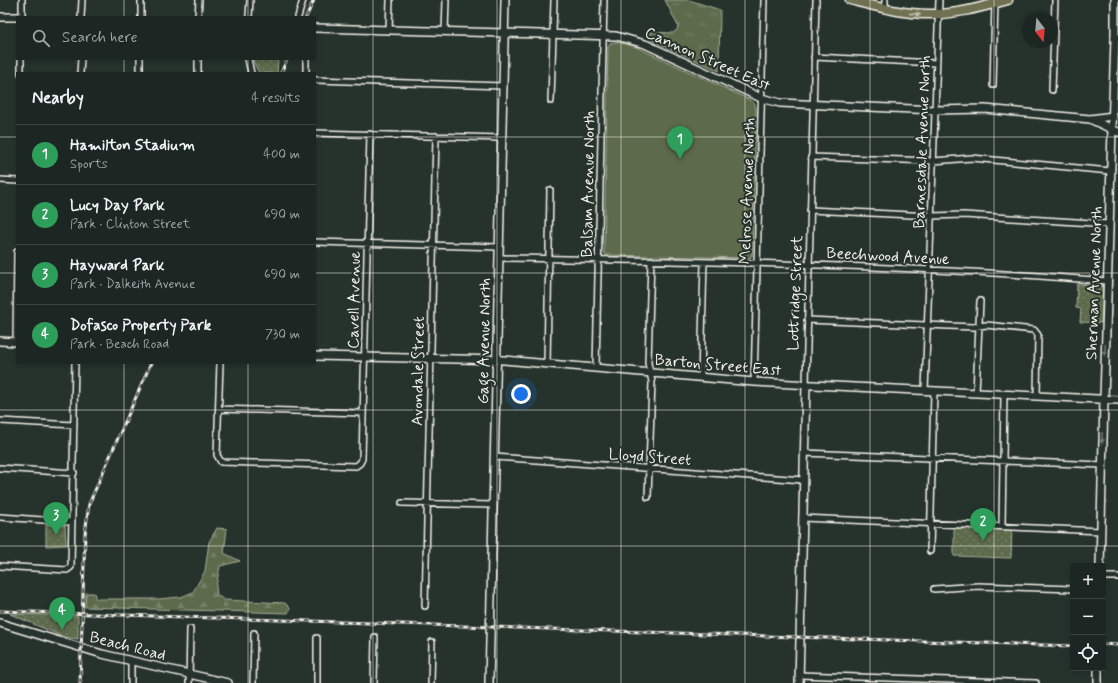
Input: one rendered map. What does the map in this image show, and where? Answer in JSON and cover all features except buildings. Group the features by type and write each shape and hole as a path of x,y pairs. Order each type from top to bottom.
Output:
{"main road":[{"name":"Gage Avenue North","path":"489,683 505,0"},
{"path":"850,0 885,4 905,12 939,14 1008,0"},
{"name":"Sherman Avenue North","path":"1100,563 1110,171 1115,131 1113,116 1116,91 1116,0"},
{"path":"0,17 16,17"},
{"name":"Cannon Street East","path":"316,28 604,35 628,38 645,44 761,98 780,103 935,110 985,110 1090,119 1113,116"},
{"name":"Cannon Street East","path":"1090,119 1115,131"},
{"path":"0,341 16,342"},
{"name":"Barton Street East","path":"316,356 497,360 754,382 1118,400"},
{"name":"Lottridge Street","path":"799,683 806,385"},
{"name":"Beach Road","path":"0,623 44,638 131,661 228,683"},
{"path":"1098,671 1098,683"}],"street":[{"path":"21,16 22,0"},
{"path":"81,16 82,0"},
{"path":"141,0 141,16"},
{"path":"198,16 199,0"},
{"path":"249,16 250,0"},
{"path":"298,16 303,0"},
{"path":"389,31 390,0"},
{"path":"445,32 446,0"},
{"path":"551,101 554,0"},
{"name":"Balsam Avenue North","path":"596,368 604,0"},
{"name":"Melrose Avenue North","path":"754,382 764,0"},
{"name":"Lottridge Street","path":"806,385 816,0"},
{"name":"Barnesdale Avenue North","path":"925,391 939,0"},
{"path":"1052,90 1055,0"},
{"path":"993,85 995,2"},
{"path":"814,57 936,63"},
{"path":"20,72 21,60"},
{"path":"80,72 81,60"},
{"path":"140,60 140,72"},
{"path":"198,60 198,72"},
{"path":"248,60 251,72"},
{"path":"306,60 306,72"},
{"path":"316,80 503,86"},
{"path":"316,133 502,138"},
{"name":"Cavell Avenue","path":"219,409 217,455 221,462 356,466 362,459 370,134"},
{"name":"Avondale Street","path":"425,606 436,136"},
{"path":"811,158 933,161 972,158 1110,171"},
{"path":"0,180 16,181"},
{"path":"547,364 550,190"},
{"path":"810,210 931,216 964,215 1109,224"},
{"path":"316,242 499,247"},
{"name":"Beechwood Avenue","path":"499,258 757,262 929,269 1107,281"},
{"path":"648,497 652,382 648,364 651,260"},
{"path":"701,377 704,262"},
{"path":"976,393 980,301"},
{"path":"807,320 927,325 979,326 986,324 1034,330 1038,335 1037,396"},
{"path":"0,566 69,569 71,567 75,364"},
{"path":"220,364 219,409 363,413"},
{"path":"930,551 934,391"},
{"path":"1002,526 1004,395"},
{"path":"0,421 74,425"},
{"path":"804,453 1102,465"},
{"name":"Lloyd Street","path":"495,457 803,480"},
{"path":"0,468 74,473"},
{"path":"402,503 493,506"},
{"path":"0,517 72,522"},
{"path":"802,518 931,522 1100,531"},
{"path":"1106,577 1118,577"},
{"path":"934,589 978,586 1070,589"},
{"path":"188,683 190,629"},
{"path":"253,683 254,633"},
{"path":"374,683 375,637"},
{"path":"317,683 318,638"},
{"path":"431,683 432,642"},
{"path":"131,661 131,683"},
{"path":"799,675 1036,683"}],"green space":[{"path":"665,0 689,0 720,10 719,71 649,39 651,32 673,33 677,30 678,26"},
{"path":"616,42 634,46 750,100 755,104 752,256 750,258 606,255 604,253 608,47 610,43"},
{"path":"252,60 278,60 277,72 258,72"},
{"path":"1077,284 1103,286 1101,323 1080,322 1081,309 1076,308"},
{"path":"46,525 65,526 66,545 46,546"},
{"path":"217,528 227,529 224,553 240,561 220,566 216,587 217,595 224,600 285,603 290,608 288,613 85,607 86,593 94,593 96,599 158,599 181,597 193,592 205,571 209,542"},
{"path":"954,528 1012,530 1011,558 954,556"},
{"path":"10,614 78,616 78,639 64,637"}],"railway":[{"path":"306,16 314,0"},
{"path":"281,72 287,60"},
{"path":"80,683 85,534 89,504 151,364"},
{"path":"0,611 1070,646"},
{"path":"1106,644 1118,645"}],"place":[{"name":"Hamilton Stadium","path":"680,159"},
{"name":"Hayward Park","path":"56,535"},
{"name":"Lucy Day Park","path":"983,541"},
{"name":"Dofasco Property Park","path":"62,630"}]}
